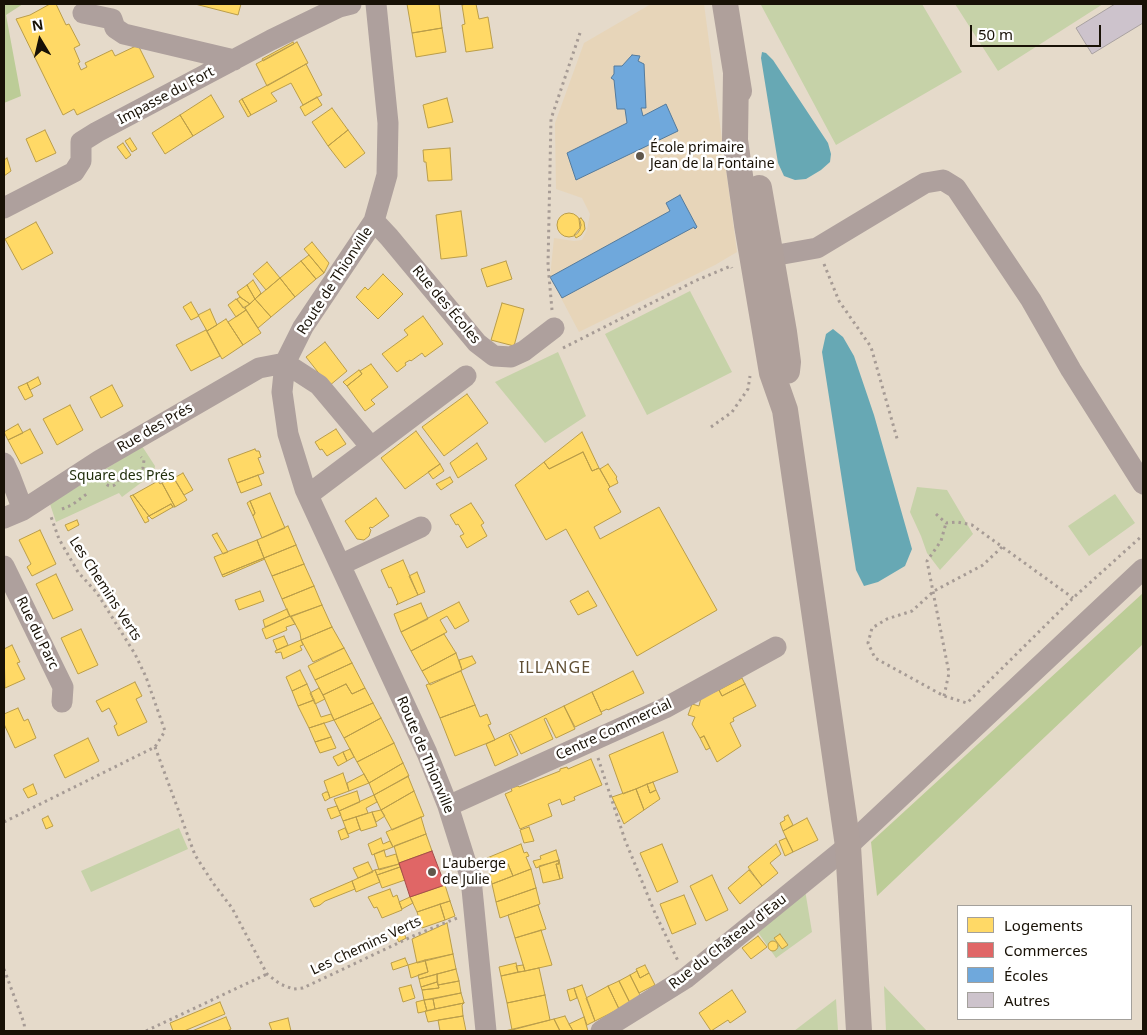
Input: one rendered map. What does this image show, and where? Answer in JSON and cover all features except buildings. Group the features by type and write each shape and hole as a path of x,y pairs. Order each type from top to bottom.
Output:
{"main road":[{"path":"726,4 736,73 771,249 788,362 785,410"},
{"path":"736,73 736,140 748,225 772,373 785,410 848,846 859,1031"},
{"path":"748,225 757,240 771,249"}],"street":[{"name":"Route de Thionville","path":"376,4 388,123 387,175 374,221 303,327 285,363 282,392 288,434 308,495 427,753 448,806 471,879 486,1031"},
{"name":"Impasse du Fort","path":"4,208 74,172 81,161 82,142 97,132 339,5"},
{"path":"83,13 112,19 115,28 124,34 234,60"},
{"path":"771,249 816,248 925,183 943,180 956,188 1031,300 1071,370 1143,484"},
{"name":"Rue des Écoles","path":"374,221 390,237 477,343 494,356 511,357 524,351 554,328"},
{"path":"285,363 319,385 371,447"},
{"name":"Rue des Prés","path":"13,514 100,460 259,368 285,363"},
{"path":"308,495 466,376"},
{"path":"4,463 10,476 13,514"},
{"path":"340,566 422,527"},
{"name":"Rue du Parc","path":"4,566 63,688 62,702"},
{"name":"Rue du Château d'Eau","path":"601,1031 686,978 848,846 1143,570"},
{"name":"Centre Commercial","path":"448,806 665,708 776,648"}],"path":[{"path":"554,328 548,264 551,119 580,33"},
{"path":"816,248 839,301 872,347 898,442"},
{"path":"563,348 695,281 731,266 733,275"},
{"path":"711,427 732,412 748,389 752,368"},
{"path":"118,478 132,475 143,468 144,460 139,456 134,457"},
{"path":"115,472 118,478 117,483 113,486 108,485 104,478 106,474 115,472 119,468"},
{"name":"Les Chemins Verts","path":"43,497 67,553 78,572 97,593 135,654 146,677 165,731 155,747"},
{"path":"936,514 946,523 957,522 972,525 1073,598"},
{"path":"944,696 949,673 927,560 941,541 946,523"},
{"path":"1002,548 983,565 934,591 912,611 887,619 872,628 868,644 876,658 944,696 967,703 1073,598 1143,535"},
{"path":"593,740 625,840 654,913 686,978"},
{"path":"4,822 155,747 196,855 213,883 232,908 267,974 146,1031"},
{"name":"Les Chemins Verts","path":"267,974 280,984 293,989 303,988 413,936 459,917 474,908"},
{"path":"4,970 24,1023 25,1031"}],"shaded area":[{"name":"École primaire Jean de la Fontaine","path":"651,4 704,4 737,252 715,265 579,332 550,277 554,238 574,241 582,240 587,230 590,214 582,198 556,189 555,123 584,43"}],"green space":[{"path":"4,4 23,4 6,15 21,96 4,103"},
{"path":"922,4 962,72 836,145 761,5"},
{"path":"955,4 1103,4 998,71"},
{"path":"690,291 732,372 647,415 605,334"},
{"path":"558,352 586,416 545,443 495,382"},
{"name":"Square des Prés","path":"142,446 155,466 154,473 122,497 119,493 56,522 50,504"},
{"path":"917,487 947,490 973,534 940,570 927,553 910,512"},
{"path":"1115,494 1135,523 1089,556 1068,526"},
{"path":"1143,593 1143,644 877,896 871,842"},
{"path":"179,828 188,849 91,892 81,871"},
{"path":"805,890 812,932 776,958 755,928"},
{"path":"884,986 927,1031 886,1031"},
{"path":"836,999 838,1031 794,1031"}],"water":[{"path":"762,52 766,53 773,60 828,143 831,154 830,162 806,179 795,180 784,176 778,163 761,58"},
{"path":"833,329 843,337 854,356 874,415 912,549 905,566 878,582 864,586 856,570 822,352 826,334"}],"place":[{"name":"École primaire Jean de la Fontaine","path":"640,156"},
{"name":"L'auberge de Julie","path":"432,872"}],"district":[{"name":"ILLANGE","path":"555,668"}]}
